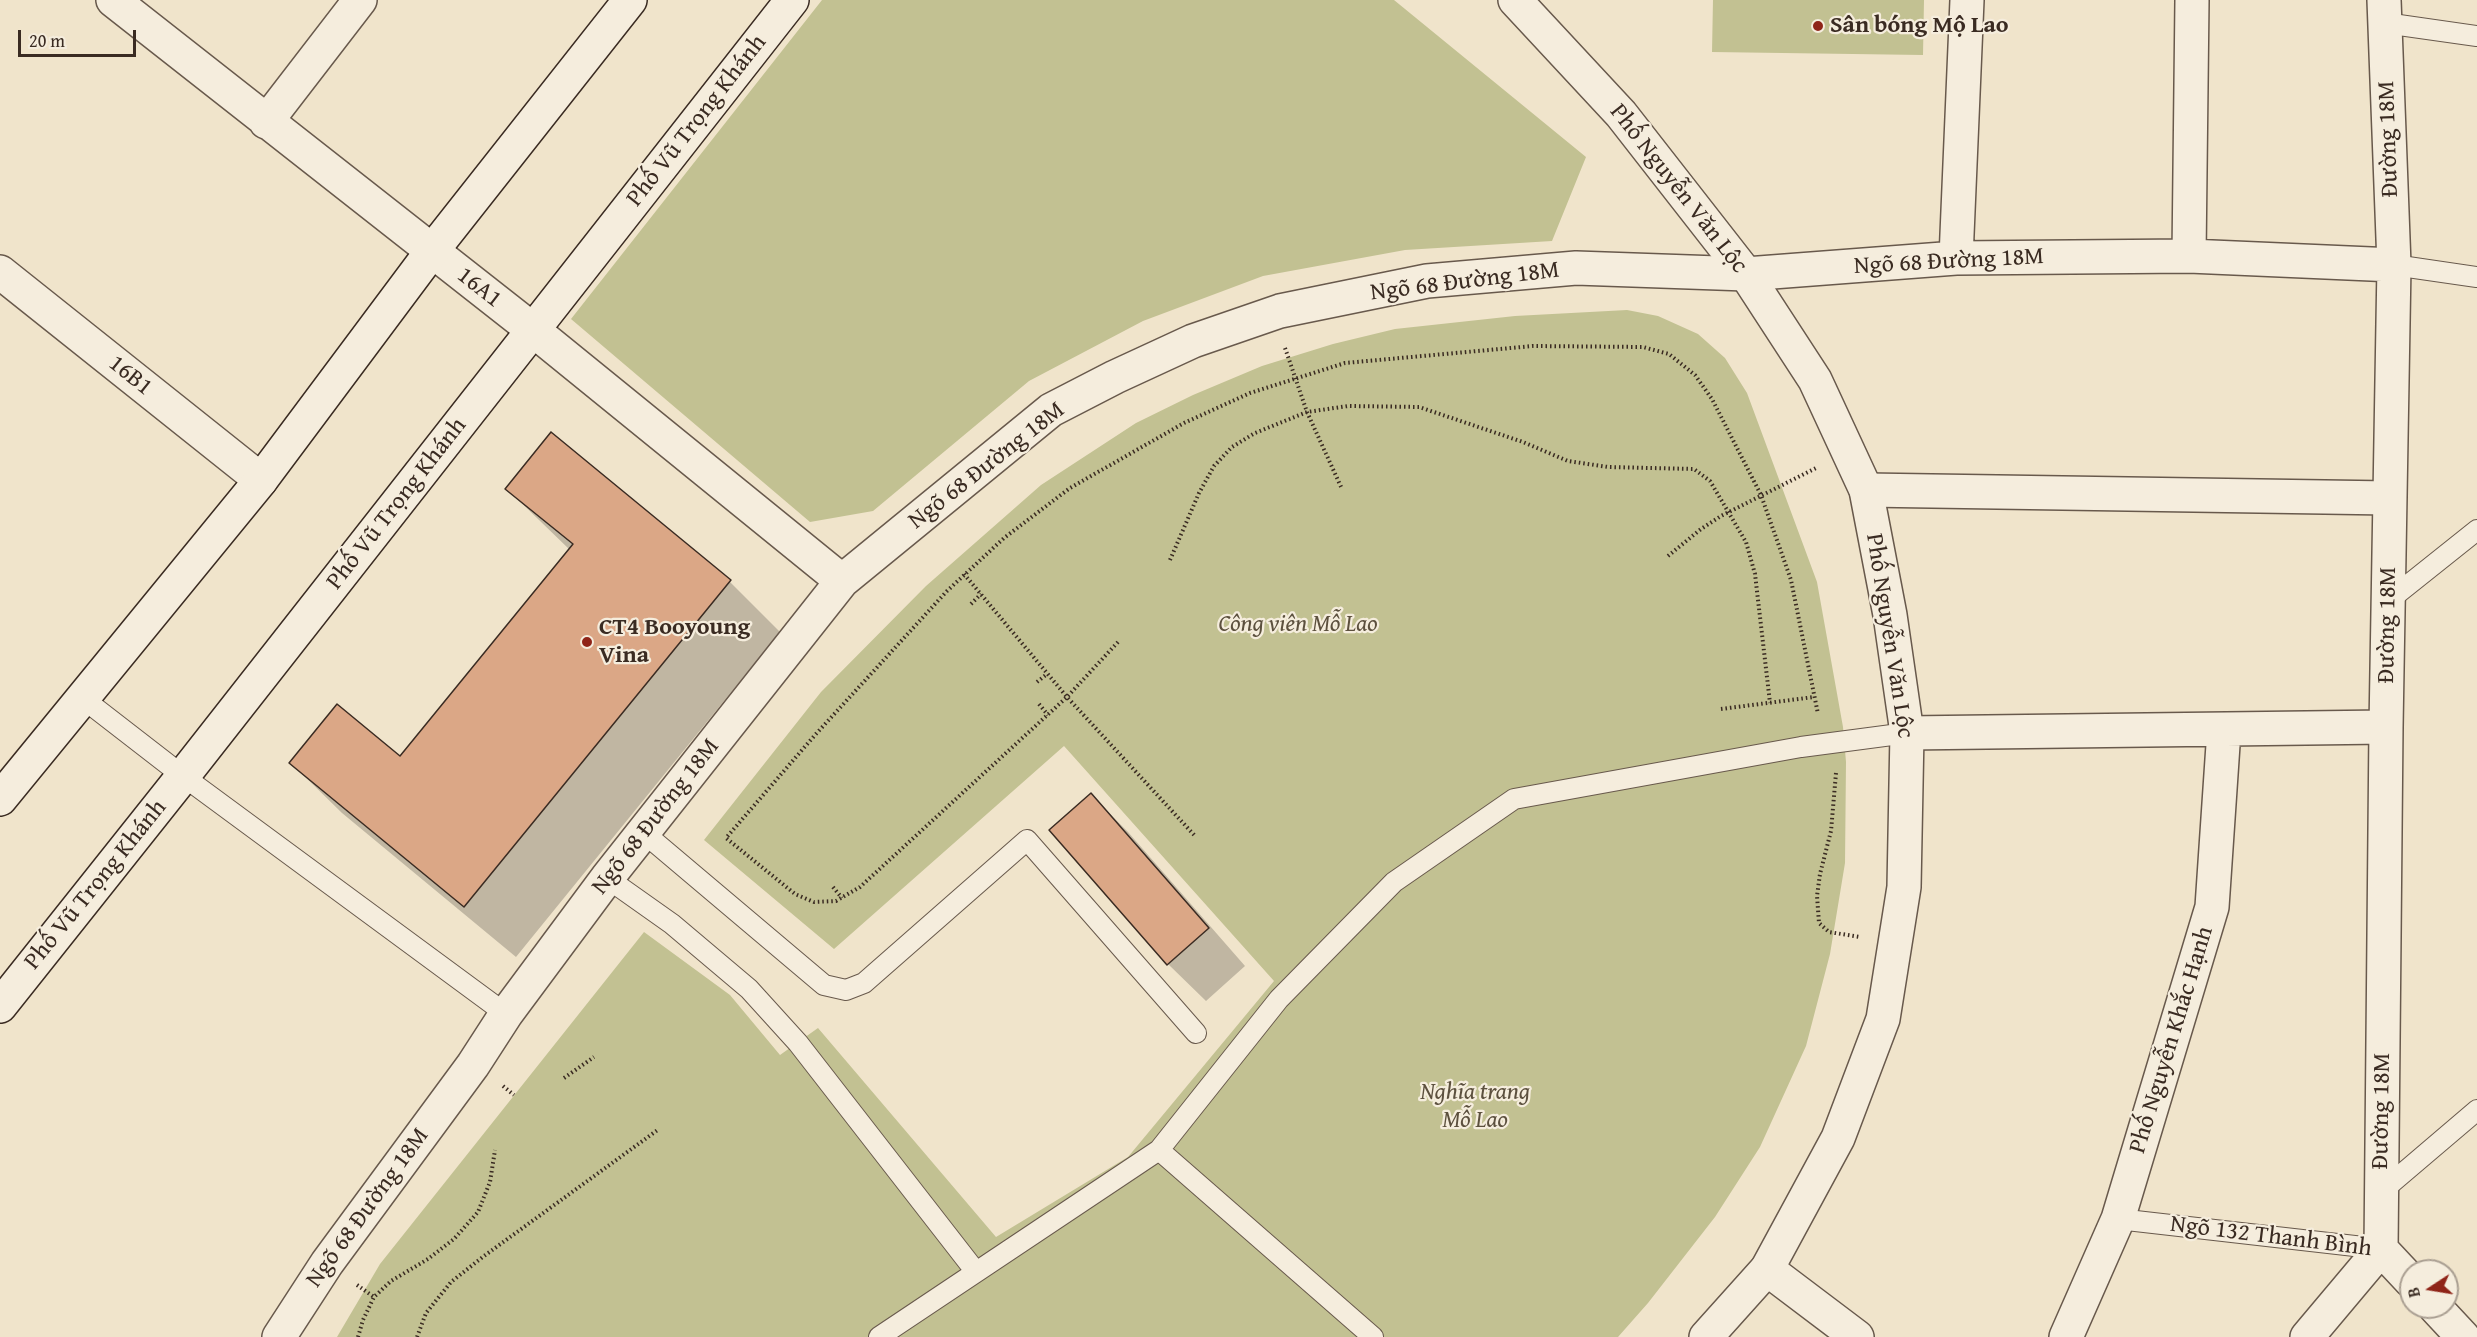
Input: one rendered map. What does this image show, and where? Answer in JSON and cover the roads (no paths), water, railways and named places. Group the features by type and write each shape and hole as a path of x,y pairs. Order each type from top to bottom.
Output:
{"street":[{"name":"16A1","path":"113,0 533,330 842,581"},
{"path":"266,122 360,0"},
{"path":"0,799 81,697 261,480 432,251 630,0"},
{"name":"Phố Vũ Trọng Khánh","path":"0,1006 792,0"},
{"name":"Phố Nguyễn Văn Lộc","path":"1515,0 1622,114 1746,274 1815,380 1866,490 1890,615 1906,733 1904,887 1883,1019 1838,1138 1767,1269 1706,1337"},
{"path":"1956,258 1967,0"},
{"path":"2189,256 2192,0"},
{"name":"Đường 18M","path":"2381,1249 2386,727 2394,266 2384,12"},
{"name":"Ngõ 68 Đường 18M","path":"279,1337 327,1263 473,1065 506,1014 608,878 842,581 1051,411 1115,377 1192,341 1273,313 1427,281 1576,268 1746,274 1956,258 2189,256 2394,266"},
{"name":"16B1","path":"0,272 261,480"},
{"path":"1866,490 2390,498"},
{"path":"1906,733 2386,727"},
{"name":"Phố Nguyễn Khắc Hạnh","path":"2066,1337 2118,1219 2212,907 2224,730"},
{"path":"2307,1337 2381,1249"},
{"name":"Ngõ 132 Thanh Bình","path":"2381,1249 2399,1268"},
{"path":"1767,1269 1857,1337"},
{"path":"2446,1319 2463,1337"}],"lane":[{"path":"2384,12 2477,36"},
{"path":"2394,266 2477,277"},
{"path":"2388,601 2477,530"},
{"path":"81,697 183,776 506,1014"},
{"path":"879,1337 1159,1150 1279,999 1394,882 1514,800 1831,743 1906,733"},
{"path":"644,833 824,985 846,990 864,983 1027,840 1196,1033"},
{"path":"608,878 672,924 755,995 798,1043 976,1272"},
{"path":"2382,1191 2477,1110"},
{"path":"1159,1150 1373,1337"},
{"name":"Ngõ 132 Thanh Bình","path":"2118,1219 2381,1249"}],"place":[{"name":"Sân bóng Mộ Lao","path":"1818,26"},
{"name":"CT4 Booyoung Vina","path":"587,642"}],"park label":[{"name":"Công viên Mỗ Lao","path":"1298,625"},
{"name":"Nghĩa trang Mỗ Lao","path":"1475,1107"}]}
